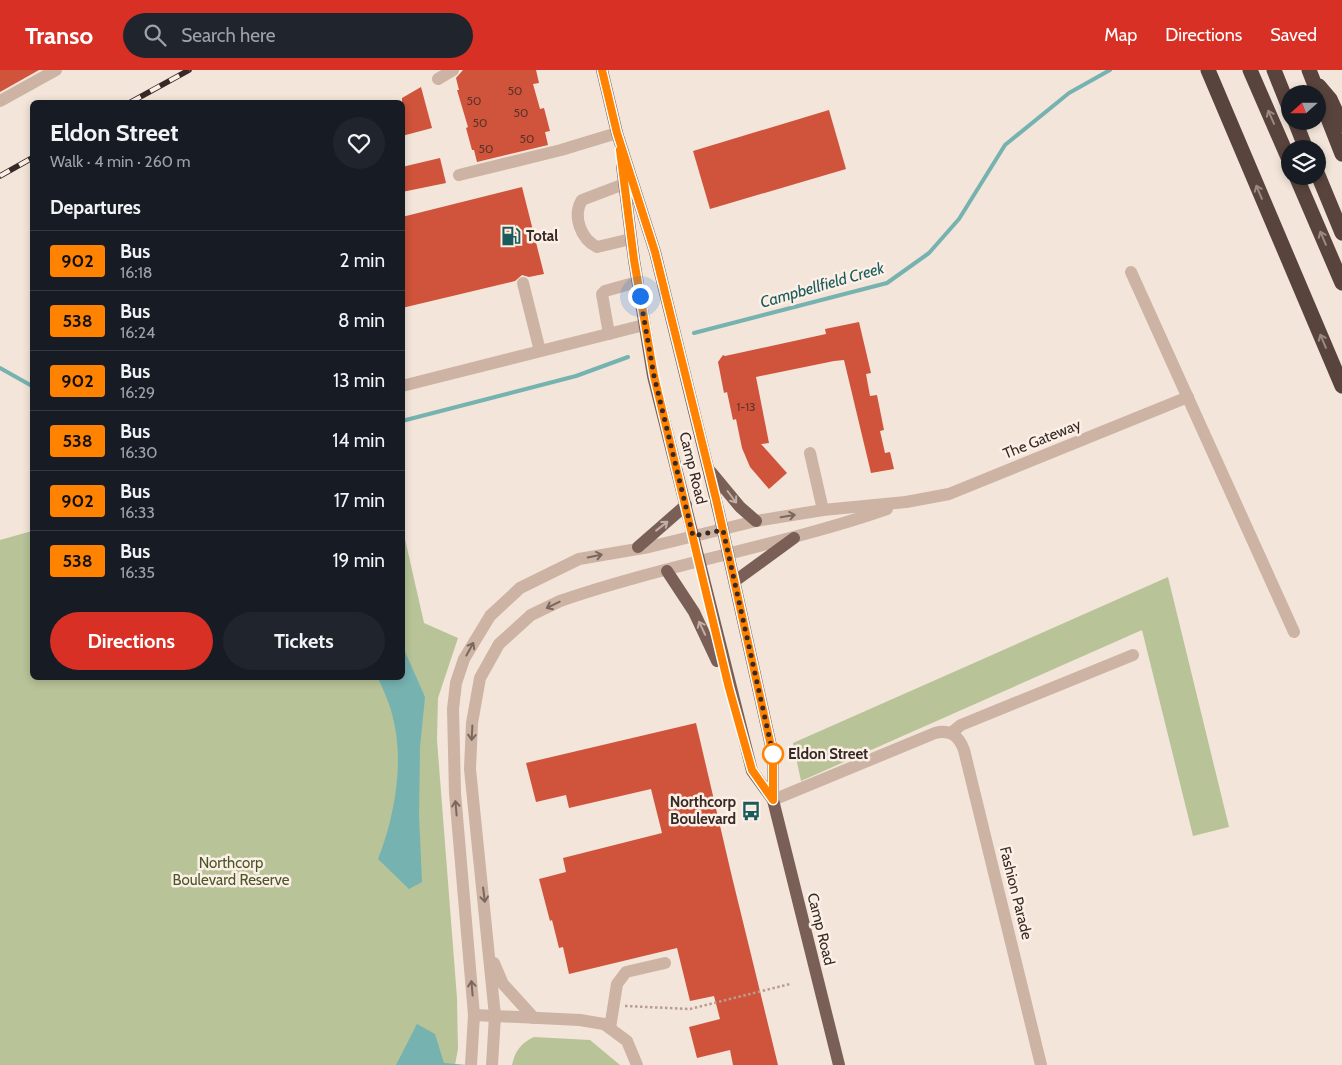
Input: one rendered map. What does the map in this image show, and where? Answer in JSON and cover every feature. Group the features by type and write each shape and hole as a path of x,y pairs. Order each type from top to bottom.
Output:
{"highway":[{"path":"1208,70 1342,386"},
{"path":"1250,70 1281,141"},
{"path":"1274,70 1281,88"},
{"path":"1311,75 1330,99 1342,126"},
{"path":"1311,75 1342,154"},
{"path":"1300,185 1342,283"},
{"path":"1322,185 1342,233"}],"main road":[{"name":"Camp Road","path":"602,70 617,133 655,252 709,470 773,755 773,800 839,1065"},
{"name":"Camp Road","path":"617,133 637,282 654,376 729,688 752,770 773,800"},
{"path":"709,470 740,507 756,521"},
{"path":"638,547 686,505"},
{"path":"735,581 794,538"},
{"path":"666,571 694,612 729,688"}],"street":[{"path":"0,101 56,70"},
{"path":"438,79 453,70"},
{"path":"459,175 561,150 617,133"},
{"path":"624,184 582,200 578,211 578,219 586,239 597,247 631,239"},
{"path":"1131,272 1294,632"},
{"path":"609,334 602,294 605,291 637,282"},
{"path":"523,284 540,351"},
{"path":"405,385 644,325"},
{"name":"The Gateway","path":"729,554 832,528 906,502 963,489 1188,396"},
{"path":"810,453 823,510"},
{"name":"The Gateway","path":"723,530 756,521 823,510 906,502"},
{"path":"472,1060 474,1015 452,746 455,692 464,659 490,616 520,588 536,578 579,559 638,547 649,547 723,530"},
{"path":"492,1062 496,1016 484,898 475,835 470,769 472,723 480,678 499,644 531,615 560,601 729,554"},
{"path":"773,800 935,733 951,733 961,726 1133,655"},
{"name":"Fashion Parade","path":"951,733 961,742 964,750 1040,1065"},
{"path":"459,836 475,835"},
{"path":"488,946 502,984 534,1018"},
{"path":"610,1028 617,984 626,972 665,962"},
{"path":"474,1015 580,1020 604,1024 627,1040 637,1065"}],"path":[{"path":"612,1007 632,1006 690,1009 790,984"}],"green space":[{"name":"Northcorp Boulevard Reserve","path":"30,532 30,680 405,680 405,539 424,623 458,638 438,698 437,740 457,998 458,1049 455,1065 0,1065 0,540"},
{"path":"1168,577 1229,827 1193,836 1142,630 801,781 793,743"},
{"path":"534,1037 590,1040 620,1065 512,1065 519,1048"}],"water":[{"path":"405,652 425,697 420,747 419,815 422,882 409,889 378,859 389,825 398,769 396,732 388,700 379,680 405,680"},
{"path":"417,1024 435,1034 444,1063 467,1065 396,1065"}],"building":[{"path":"0,70 39,70 0,92"},
{"path":"463,70 536,70 539,83 533,84 540,109 544,108 550,131 545,132 548,145 477,162 474,150 472,150 466,128 468,127 457,90 459,90 456,78"},
{"path":"421,87 432,128 405,135 405,100 402,100 402,98"},
{"path":"829,110 846,169 710,209 693,151"},
{"path":"440,158 446,183 405,191 405,166"},
{"path":"522,187 544,274 529,277 522,275 515,281 405,307 405,216"},
{"path":"859,322 871,373 866,374 870,396 877,395 884,430 880,431 885,453 890,452 894,469 871,473 844,360 834,361 756,377 769,443 761,444 787,473 769,489 750,467 742,448 736,419 733,420 727,392 724,393 718,362 723,355 826,334 825,329"},
{"path":"696,723 778,1065 733,1065 730,1050 697,1058 689,1027 720,1019 714,996 690,1001 677,948 569,974 563,947 559,948 539,879 566,872 563,858 662,833 651,789 569,808 566,795 536,802 526,763"}],"waterway":[{"name":"Campbellfield Creek","path":"694,333 887,283 929,253 959,219 1005,145 1069,93 1110,70"},
{"name":"Campbellfield Creek","path":"405,420 576,376 628,357"},
{"name":"Campbellfield Creek","path":"0,368 30,385"}],"railway":[{"path":"135,100 189,70"},
{"path":"0,176 30,159"}],"bus line":[{"name":"902","path":"602,70 617,133 655,252 716,499 773,755 773,800 752,770 729,688 654,376 634,260 620,150"}],"place":[{"name":"Total","path":"511,236"},
{"name":"Eldon Street","path":"773,754"},
{"name":"Northcorp Boulevard","path":"751,811"}],"route":[{"path":"640,296 654,376 693,536 723,530 773,754"}]}
